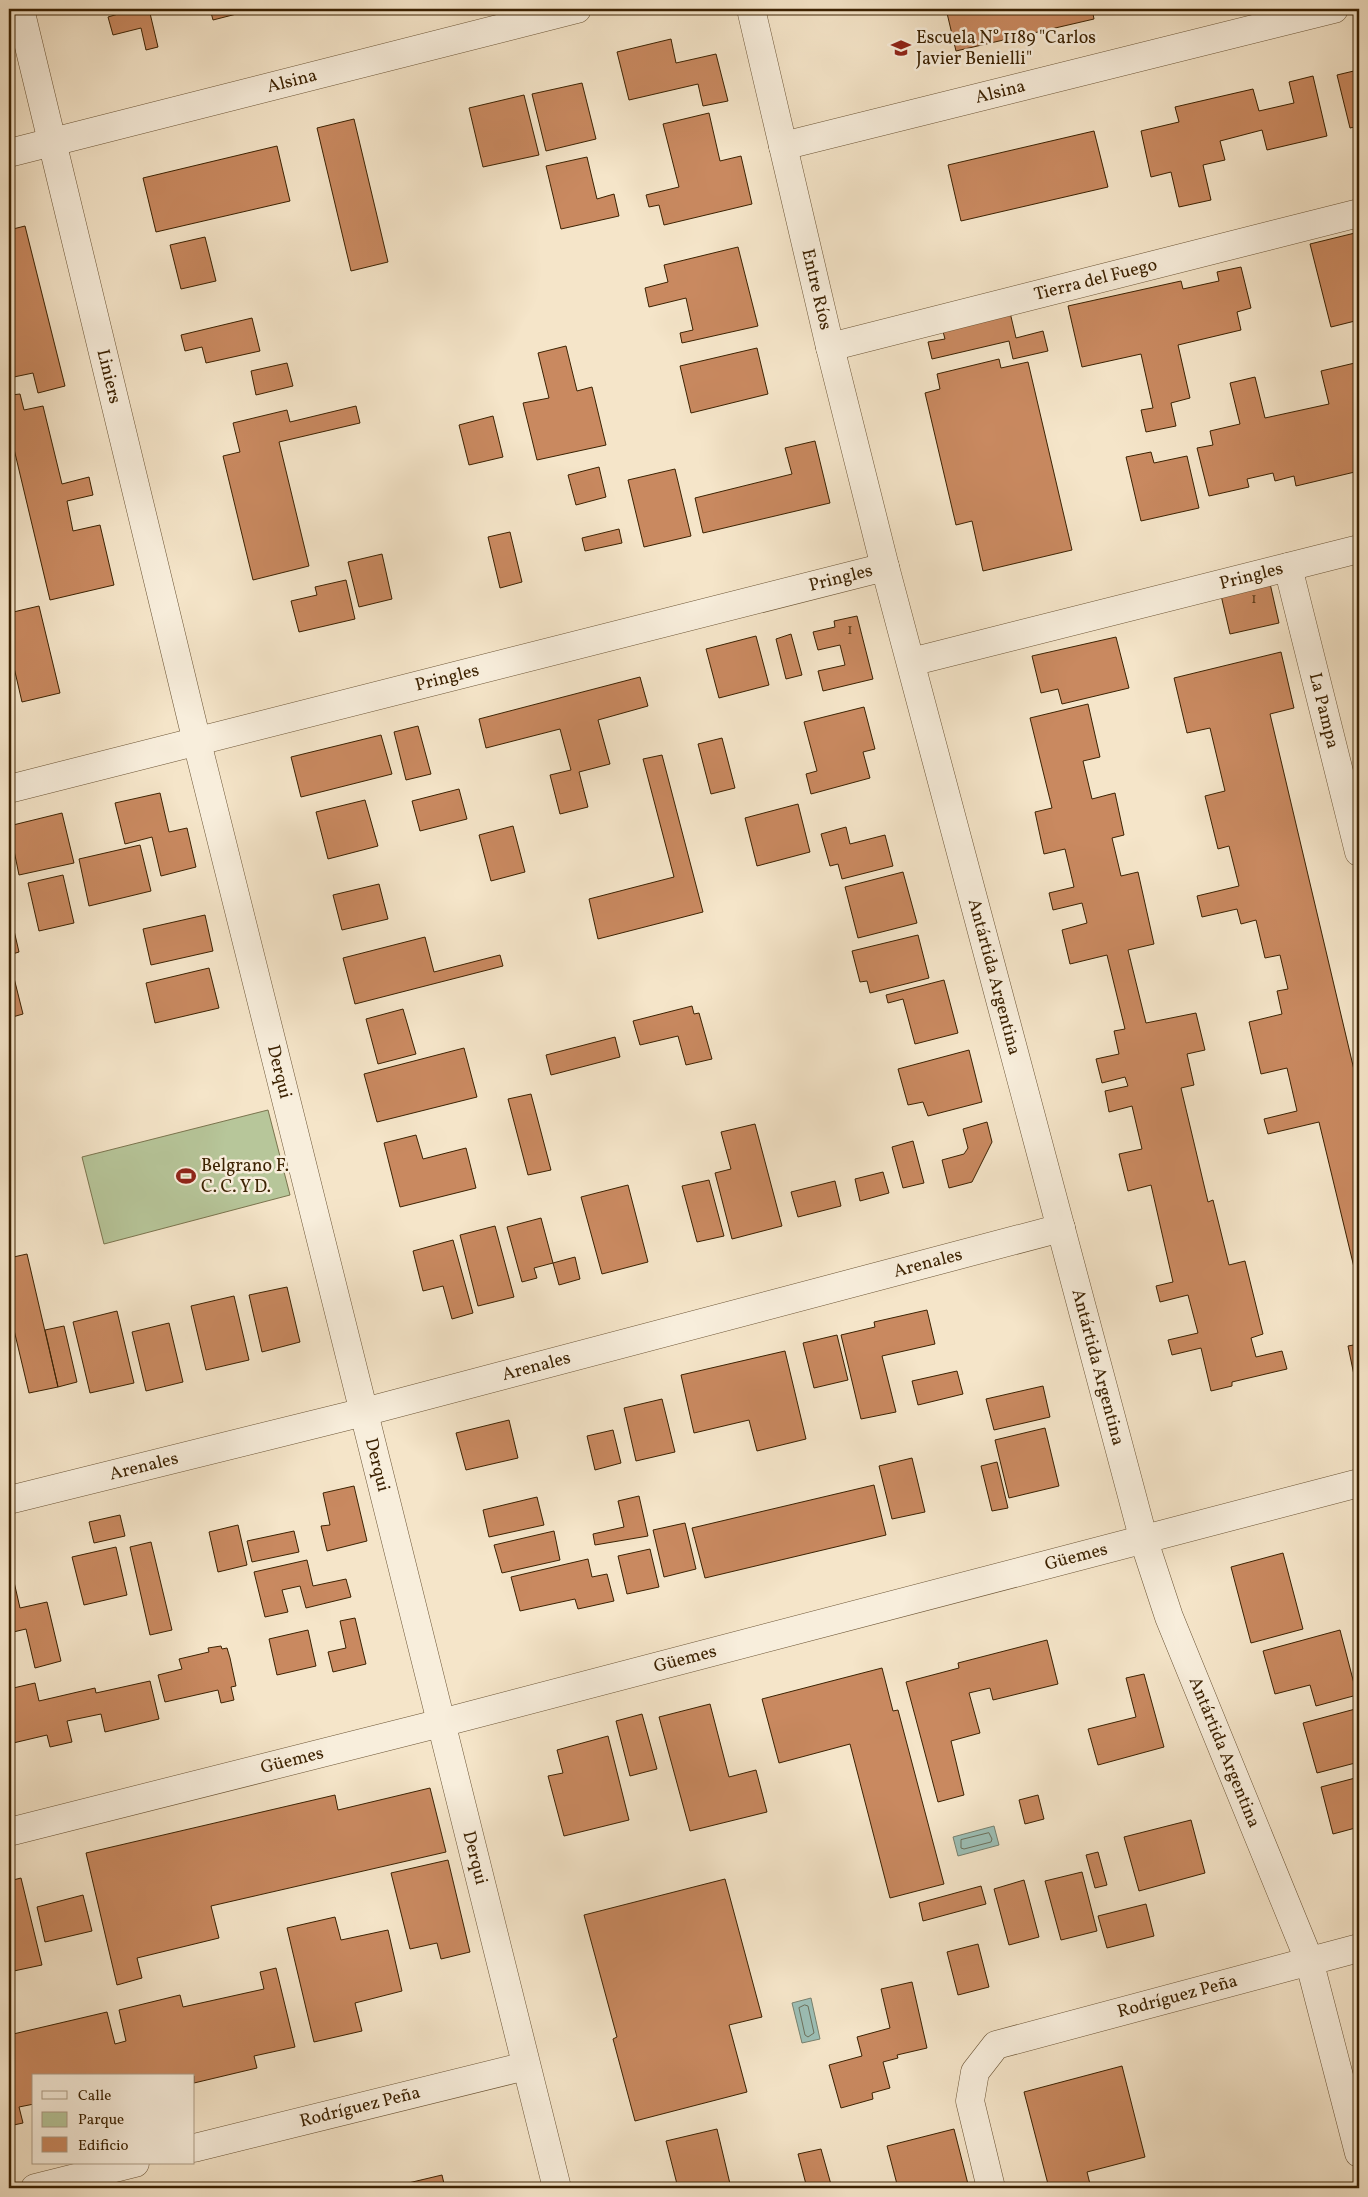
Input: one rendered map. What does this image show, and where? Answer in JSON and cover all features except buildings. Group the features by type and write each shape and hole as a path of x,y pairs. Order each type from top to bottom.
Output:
{"street":[{"name":"Liniers","path":"20,9 197,742"},
{"name":"Alsina","path":"9,153 577,9"},
{"name":"Entre Ríos","path":"751,9 830,347 885,567"},
{"name":"Alsina","path":"783,146 1334,9"},
{"name":"Tierra del Fuego","path":"830,347 1359,213"},
{"name":"Pringles","path":"911,662 1359,548"},
{"name":"Pringles","path":"9,788 885,567"},
{"name":"Antártida Argentina","path":"885,567 1144,1541 1169,1617 1310,1960 1359,2153"},
{"name":"La Pampa","path":"1288,567 1359,852"},
{"name":"Derqui","path":"197,742 557,2188"},
{"name":"Arenales","path":"9,1500 364,1412 1061,1228"},
{"name":"Güemes","path":"9,1832 441,1723 1144,1541 1359,1483"},
{"name":"Rodríguez Peña","path":"991,2188 970,2101 975,2072 996,2045 1359,1948"},
{"name":"Rodríguez Peña","path":"195,2148 526,2066"},
{"path":"34,2188 131,2164"}],"green space":[{"name":"Belgrano F. C. C. Y D.","path":"268,1110 290,1195 104,1244 82,1157"}],"water":[{"path":"994,1826 999,1845 958,1856 953,1837"},
{"path":"811,1998 820,2039 802,2043 792,2003"}],"place":[{"name":"Escuela N° 1189 \"Carlos Javier Benielli\"","path":"901,48"},
{"name":"Belgrano F. C. C. Y D.","path":"186,1176"}]}
